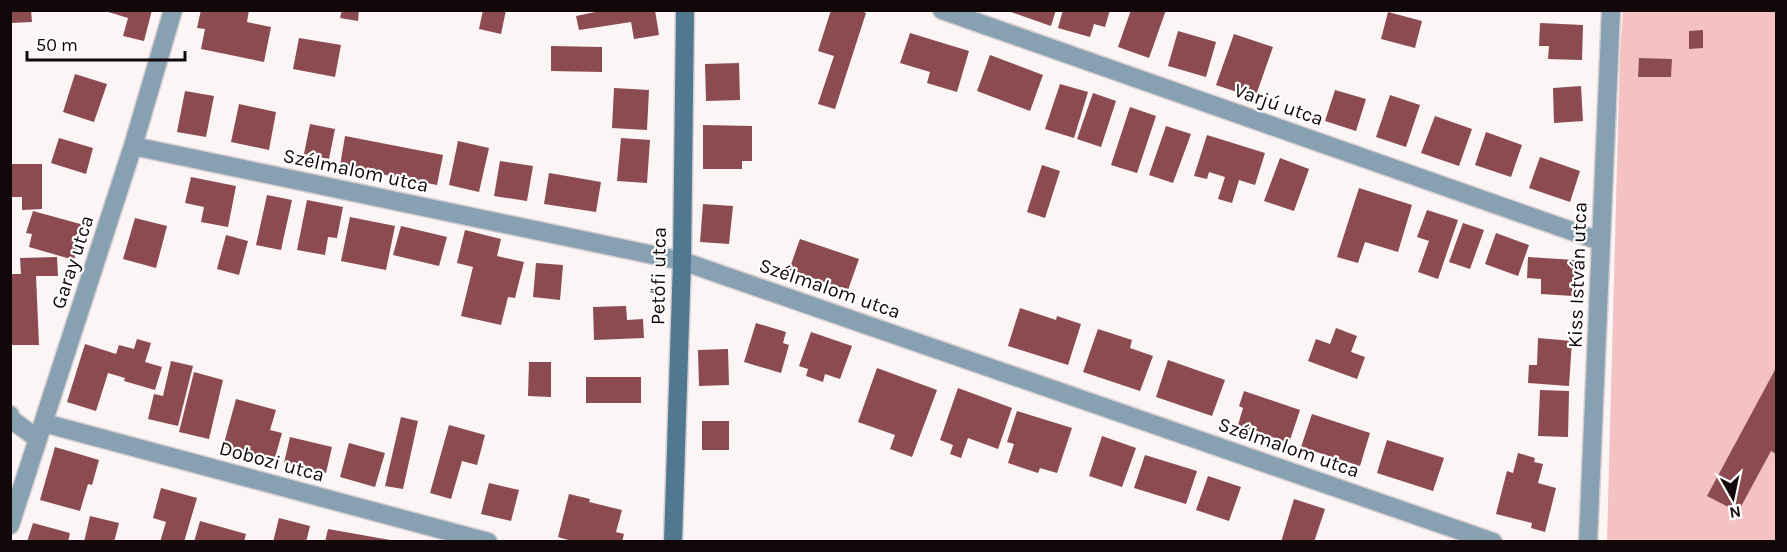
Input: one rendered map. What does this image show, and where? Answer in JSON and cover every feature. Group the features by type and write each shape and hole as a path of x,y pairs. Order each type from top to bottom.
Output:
{"main road":[{"name":"Petőfi utca","path":"674,542 682,261 685,10"}],"street":[{"name":"Garay utca","path":"10,525 133,146 173,10"},
{"name":"Varjú utca","path":"942,10 1600,241"},
{"name":"Kiss István utca","path":"1588,542 1611,10"},
{"name":"Szélmalom utca","path":"133,146 682,261 1493,542"},
{"path":"10,415 12,420 41,431"},
{"name":"Dobozi utca","path":"41,431 489,542"}],"shaded area":[{"path":"1623,11 1776,11 1776,541 1607,542"}],"building":[{"path":"10,10 31,10 32,22 11,23"},
{"path":"102,10 152,10 144,41 123,36 128,18"},
{"path":"201,10 249,10 247,22 271,27 264,62 201,49 205,29 197,28"},
{"path":"342,10 359,10 358,21 340,18"},
{"path":"483,10 506,10 501,34 479,29"},
{"path":"605,10 655,10 659,35 634,39 631,22 579,30 576,16"},
{"path":"831,10 859,10 866,13 835,109 818,104 834,56 818,51"},
{"path":"1005,10 1056,10 1051,26"},
{"path":"1063,10 1110,10 1105,27 1094,24 1090,37 1058,28"},
{"path":"1131,10 1166,10 1149,58 1118,47"},
{"path":"1388,12 1422,21 1415,48 1381,39"},
{"path":"1540,23 1583,25 1582,60 1548,59 1549,46 1539,46"},
{"path":"1703,30 1703,48 1689,49 1689,31"},
{"path":"1178,31 1216,42 1206,77 1168,66"},
{"path":"910,33 969,51 957,92 927,83 930,72 900,63"},
{"path":"1234,34 1273,47 1255,98 1216,85"},
{"path":"299,38 341,45 335,77 293,69"},
{"path":"551,46 602,47 602,72 551,71"},
{"path":"990,55 1043,75 1030,111 977,91"},
{"path":"1639,58 1672,59 1671,77 1638,77"},
{"path":"739,63 740,100 706,101 705,64"},
{"path":"75,74 107,84 94,122 63,112"},
{"path":"1060,84 1088,92 1074,138 1045,129"},
{"path":"1581,86 1583,121 1554,123 1553,88"},
{"path":"614,88 649,90 647,130 612,128"},
{"path":"1335,90 1366,99 1356,131 1325,121"},
{"path":"185,91 214,96 206,137 177,132"},
{"path":"1093,93 1116,101 1101,147 1077,139"},
{"path":"1390,95 1420,105 1406,147 1376,137"},
{"path":"239,104 276,112 269,150 231,142"},
{"path":"1130,107 1156,116 1137,173 1111,165"},
{"path":"1435,116 1472,129 1459,166 1421,153"},
{"path":"310,124 335,129 329,159 304,154"},
{"path":"703,125 752,126 752,161 742,161 742,169 703,169"},
{"path":"1166,126 1191,134 1173,183 1149,175"},
{"path":"1486,132 1522,145 1511,177 1475,165"},
{"path":"1207,135 1265,153 1255,185 1239,180 1232,203 1218,199 1225,177 1209,172 1207,179 1194,176"},
{"path":"345,136 443,155 437,185 340,166"},
{"path":"59,138 93,148 86,174 51,163"},
{"path":"621,138 650,140 647,183 617,181"},
{"path":"458,141 489,148 479,192 449,185"},
{"path":"1540,157 1580,171 1570,202 1529,188"},
{"path":"1280,158 1309,169 1294,211 1264,201"},
{"path":"500,161 533,166 527,201 494,196"},
{"path":"11,164 42,164 42,209 22,210 22,197 11,197"},
{"path":"1042,165 1060,171 1045,218 1027,212"},
{"path":"549,173 601,182 596,212 544,204"},
{"path":"191,177 236,186 228,227 201,222 204,207 185,203"},
{"path":"1359,188 1412,205 1398,252 1365,242 1358,263 1337,257"},
{"path":"267,195 292,200 281,250 256,245"},
{"path":"307,200 343,207 337,238 328,237 325,255 297,250"},
{"path":"703,204 733,206 729,244 700,242"},
{"path":"1427,210 1458,220 1438,279 1418,272 1429,241 1417,237"},
{"path":"33,211 84,225 74,260 29,247 32,234 26,233"},
{"path":"350,217 395,226 386,270 341,261"},
{"path":"135,218 167,226 156,268 123,259"},
{"path":"1463,223 1484,230 1470,269 1449,262"},
{"path":"401,226 447,237 439,266 393,255"},
{"path":"465,230 501,239 497,256 524,262 515,298 508,297 501,325 461,316 473,267 457,263"},
{"path":"1496,233 1529,245 1518,276 1485,264"},
{"path":"226,235 248,241 239,275 217,269"},
{"path":"800,239 859,259 848,290 789,270"},
{"path":"57,257 58,276 36,276 39,345 11,345 10,274 21,274 20,258"},
{"path":"1528,257 1575,260 1573,296 1541,294 1541,279 1527,278"},
{"path":"536,263 563,265 560,300 533,297"},
{"path":"626,306 627,320 643,319 644,338 594,340 593,307"},
{"path":"1020,308 1056,320 1057,316 1081,324 1068,365 1008,346"},
{"path":"756,323 786,332 783,343 789,345 781,373 744,362"},
{"path":"1336,328 1357,336 1351,352 1365,357 1357,379 1308,361 1316,339 1330,344"},
{"path":"1098,329 1132,340 1130,348 1153,356 1140,391 1083,372"},
{"path":"811,332 852,346 840,379 825,374 823,382 806,376 808,369 799,366"},
{"path":"1538,338 1572,341 1569,386 1528,383 1529,365 1537,365"},
{"path":"137,339 151,343 145,362 162,367 155,390 124,381 125,378 108,373 96,411 67,402 85,344 116,354 119,345 134,349"},
{"path":"728,349 729,385 699,386 698,350"},
{"path":"1168,360 1225,380 1212,416 1156,397"},
{"path":"171,361 193,366 178,426 148,419 154,394 163,396"},
{"path":"529,362 551,362 551,397 528,396"},
{"path":"877,368 937,390 912,457 890,449 895,435 858,422"},
{"path":"1776,368 1776,454 1771,451 1738,512 1707,496"},
{"path":"194,372 223,380 209,439 179,432"},
{"path":"586,377 641,377 641,403 586,403"},
{"path":"958,388 1012,408 998,449 968,438 961,458 950,454 953,445 940,440"},
{"path":"1540,390 1569,391 1568,437 1538,436"},
{"path":"1244,391 1300,410 1289,443 1238,425 1243,408 1239,406"},
{"path":"236,399 276,410 270,430 282,433 274,461 223,447"},
{"path":"1017,411 1072,428 1057,473 1040,468 1038,473 1008,463 1014,444 1007,442"},
{"path":"1312,414 1370,433 1360,466 1301,447"},
{"path":"401,417 418,421 403,489 385,486"},
{"path":"702,421 729,421 729,450 702,450"},
{"path":"449,425 485,435 477,465 462,461 451,499 430,493"},
{"path":"1102,436 1136,448 1122,487 1089,476"},
{"path":"290,437 332,447 326,473 284,463"},
{"path":"1387,440 1444,458 1433,491 1377,473"},
{"path":"349,443 385,453 375,487 340,477"},
{"path":"55,447 99,460 92,485 88,484 80,511 40,500"},
{"path":"1518,453 1535,458 1534,462 1543,464 1538,483 1556,488 1545,532 1531,528 1532,523 1496,514 1507,471 1513,473"},
{"path":"1145,455 1197,471 1186,504 1134,488"},
{"path":"1208,476 1241,487 1229,521 1196,510"},
{"path":"489,483 519,490 511,521 481,514"},
{"path":"161,488 197,498 184,542 160,542 166,522 153,518"},
{"path":"569,494 590,499 589,502 622,510 616,532 624,534 622,542 575,542 558,537"},
{"path":"1294,499 1325,509 1314,542 1281,542"},
{"path":"90,516 119,523 114,542 84,542"},
{"path":"279,518 310,526 306,542 273,542"},
{"path":"200,521 246,534 244,542 194,542"},
{"path":"33,523 70,533 68,542 27,542"},
{"path":"328,529 390,540 390,542 325,542"}]}
